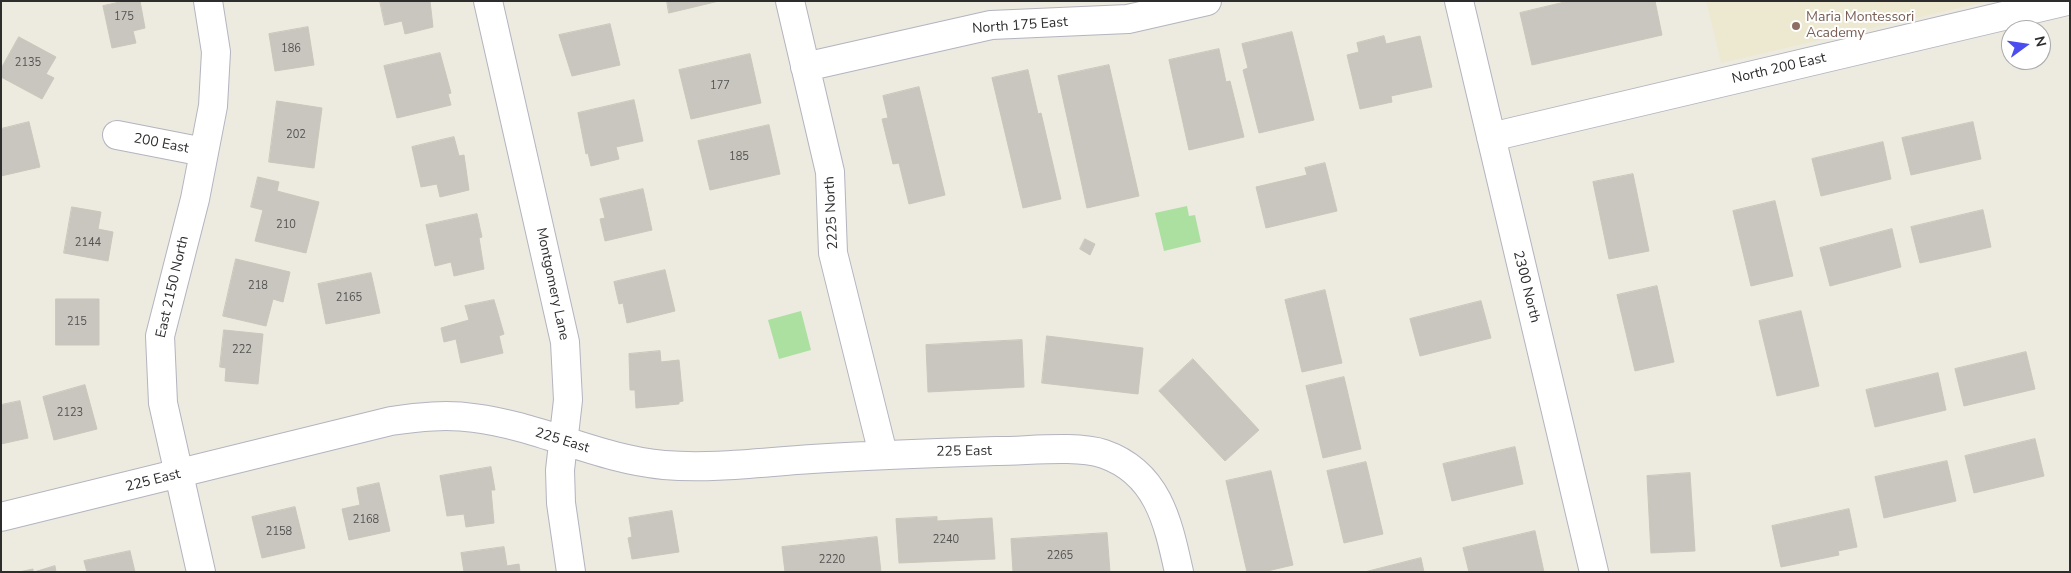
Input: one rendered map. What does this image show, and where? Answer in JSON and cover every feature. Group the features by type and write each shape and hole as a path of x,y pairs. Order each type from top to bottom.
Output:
{"street":[{"name":"East 2150 North","path":"201,572 162,403 160,336 195,199 213,106 216,52 208,1"},
{"name":"Montgomery Lane","path":"488,1 565,342 568,400 563,442 561,502 571,572"},
{"name":"2225 North","path":"790,1 831,180 833,253 883,454"},
{"name":"North 175 East","path":"805,67 991,25 1128,19 1208,1"},
{"name":"2300 North","path":"1459,1 1594,572"},
{"name":"North 200 East","path":"1491,138 2067,1"},
{"name":"200 East","path":"117,135 204,152"},
{"name":"225 East","path":"1,517 358,429 419,417 475,418 502,423 617,458 666,465 719,465 883,454 1069,450 1102,454 1131,467 1154,491 1169,524 1179,572"}],"shaded area":[{"name":"Maria Montessori Academy","path":"1706,1 1989,1 1721,63"}],"green space":[{"path":"1187,206 1189,216 1195,215 1201,242 1164,251 1155,213"},
{"path":"801,311 811,350 779,359 768,320"}],"building":[{"path":"125,1 140,1 145,28 133,31 136,43 112,48 103,6"},
{"path":"380,1 430,1 433,27 405,34 402,21 385,25"},
{"path":"667,1 719,1 669,13"},
{"path":"1569,1 1655,1 1662,35 1532,65 1520,13"},
{"path":"610,24 620,65 572,76 559,35"},
{"path":"308,27 314,65 275,71 269,34"},
{"path":"1292,32 1314,120 1259,133 1243,70 1248,68 1242,44"},
{"path":"1384,36 1386,44 1420,36 1432,87 1391,96 1392,102 1360,109 1347,55 1359,52 1357,43"},
{"path":"19,37 56,57 46,74 54,78 42,99 1,77 1,69"},
{"path":"1219,49 1226,82 1230,81 1244,137 1189,150 1169,60"},
{"path":"440,53 451,93 448,94 451,105 397,118 384,66"},
{"path":"750,54 761,103 691,119 679,70"},
{"path":"1109,65 1139,196 1087,208 1058,76"},
{"path":"1028,70 1038,114 1041,113 1061,199 1023,208 992,78"},
{"path":"919,87 945,195 909,204 899,163 893,164 882,119 888,118 883,96"},
{"path":"634,100 643,141 616,147 619,159 591,166 588,153 586,154 578,113"},
{"path":"277,101 322,108 314,168 269,162"},
{"path":"29,122 40,167 1,176 1,129"},
{"path":"1973,122 1981,159 1911,175 1902,138"},
{"path":"769,125 780,174 710,190 698,141"},
{"path":"454,137 459,156 464,155 469,190 440,197 437,184 421,187 412,147"},
{"path":"1883,142 1891,179 1821,196 1812,159"},
{"path":"1325,163 1337,211 1266,228 1256,187 1307,175 1305,168"},
{"path":"1633,174 1649,251 1609,259 1593,182"},
{"path":"258,177 279,182 277,191 319,202 306,253 255,241 263,210 251,207"},
{"path":"643,189 652,230 605,241 600,219 605,218 600,199"},
{"path":"1775,201 1793,276 1751,286 1733,211"},
{"path":"72,207 101,212 98,229 113,232 108,261 64,253"},
{"path":"1983,210 1991,247 1920,263 1911,227"},
{"path":"477,214 482,237 479,238 484,269 454,276 451,262 435,266 426,225"},
{"path":"1892,229 1901,267 1830,286 1820,248"},
{"path":"1085,239 1095,244 1090,255 1080,249"},
{"path":"236,259 290,272 283,302 273,299 266,326 223,316"},
{"path":"665,270 675,311 627,323 623,303 619,304 614,282"},
{"path":"371,273 380,313 326,324 318,284"},
{"path":"1657,286 1674,362 1635,371 1617,295"},
{"path":"1325,290 1342,363 1302,372 1285,300"},
{"path":"56,299 99,299 99,345 56,345"},
{"path":"494,300 504,334 499,336 503,353 461,363 456,339 444,342 441,328 469,320 465,306"},
{"path":"1481,301 1491,338 1420,356 1410,319"},
{"path":"1801,311 1819,386 1777,396 1759,321"},
{"path":"224,330 263,334 258,384 225,381 226,368 220,367"},
{"path":"1047,336 1143,348 1138,394 1042,383"},
{"path":"1022,340 1024,387 928,392 926,345"},
{"path":"660,351 661,362 679,360 683,401 679,402 679,404 636,408 635,390 630,390 629,354"},
{"path":"2026,352 2035,389 1964,406 1955,369"},
{"path":"1193,359 1259,430 1225,461 1159,391"},
{"path":"1938,373 1946,410 1875,427 1866,390"},
{"path":"1344,377 1361,449 1323,458 1306,386"},
{"path":"85,385 97,429 54,440 43,397"},
{"path":"20,401 28,438 1,444 1,405"},
{"path":"2035,439 2044,476 1974,493 1965,456"},
{"path":"1515,447 1523,484 1452,501 1443,464"},
{"path":"1947,461 1956,501 1884,518 1875,477"},
{"path":"1366,462 1383,534 1344,543 1327,471"},
{"path":"491,467 495,490 491,490 494,523 466,527 464,514 447,516 440,476"},
{"path":"1271,471 1293,565 1263,572 1247,572 1226,481"},
{"path":"1690,473 1695,551 1651,553 1647,476"},
{"path":"379,483 390,531 349,540 342,509 360,505 357,488"},
{"path":"295,507 305,548 262,558 252,517"},
{"path":"1849,509 1857,547 1838,551 1839,555 1781,567 1772,526"},
{"path":"672,511 679,552 632,559 628,538 632,537 629,518"},
{"path":"937,517 937,521 992,518 995,559 899,563 896,519"},
{"path":"1535,531 1544,572 1469,572 1463,548"},
{"path":"1107,533 1110,572 1013,572 1011,539"},
{"path":"877,537 881,572 785,572 782,547"},
{"path":"504,547 507,566 519,564 520,572 464,572 461,553"},
{"path":"130,551 135,572 87,572 84,561"},
{"path":"1421,558 1424,572 1365,572"},
{"path":"55,566 56,572 33,572"},
{"path":"33,569 33,572 19,572"}],"place":[{"name":"Maria Montessori Academy","path":"1796,26"}]}
